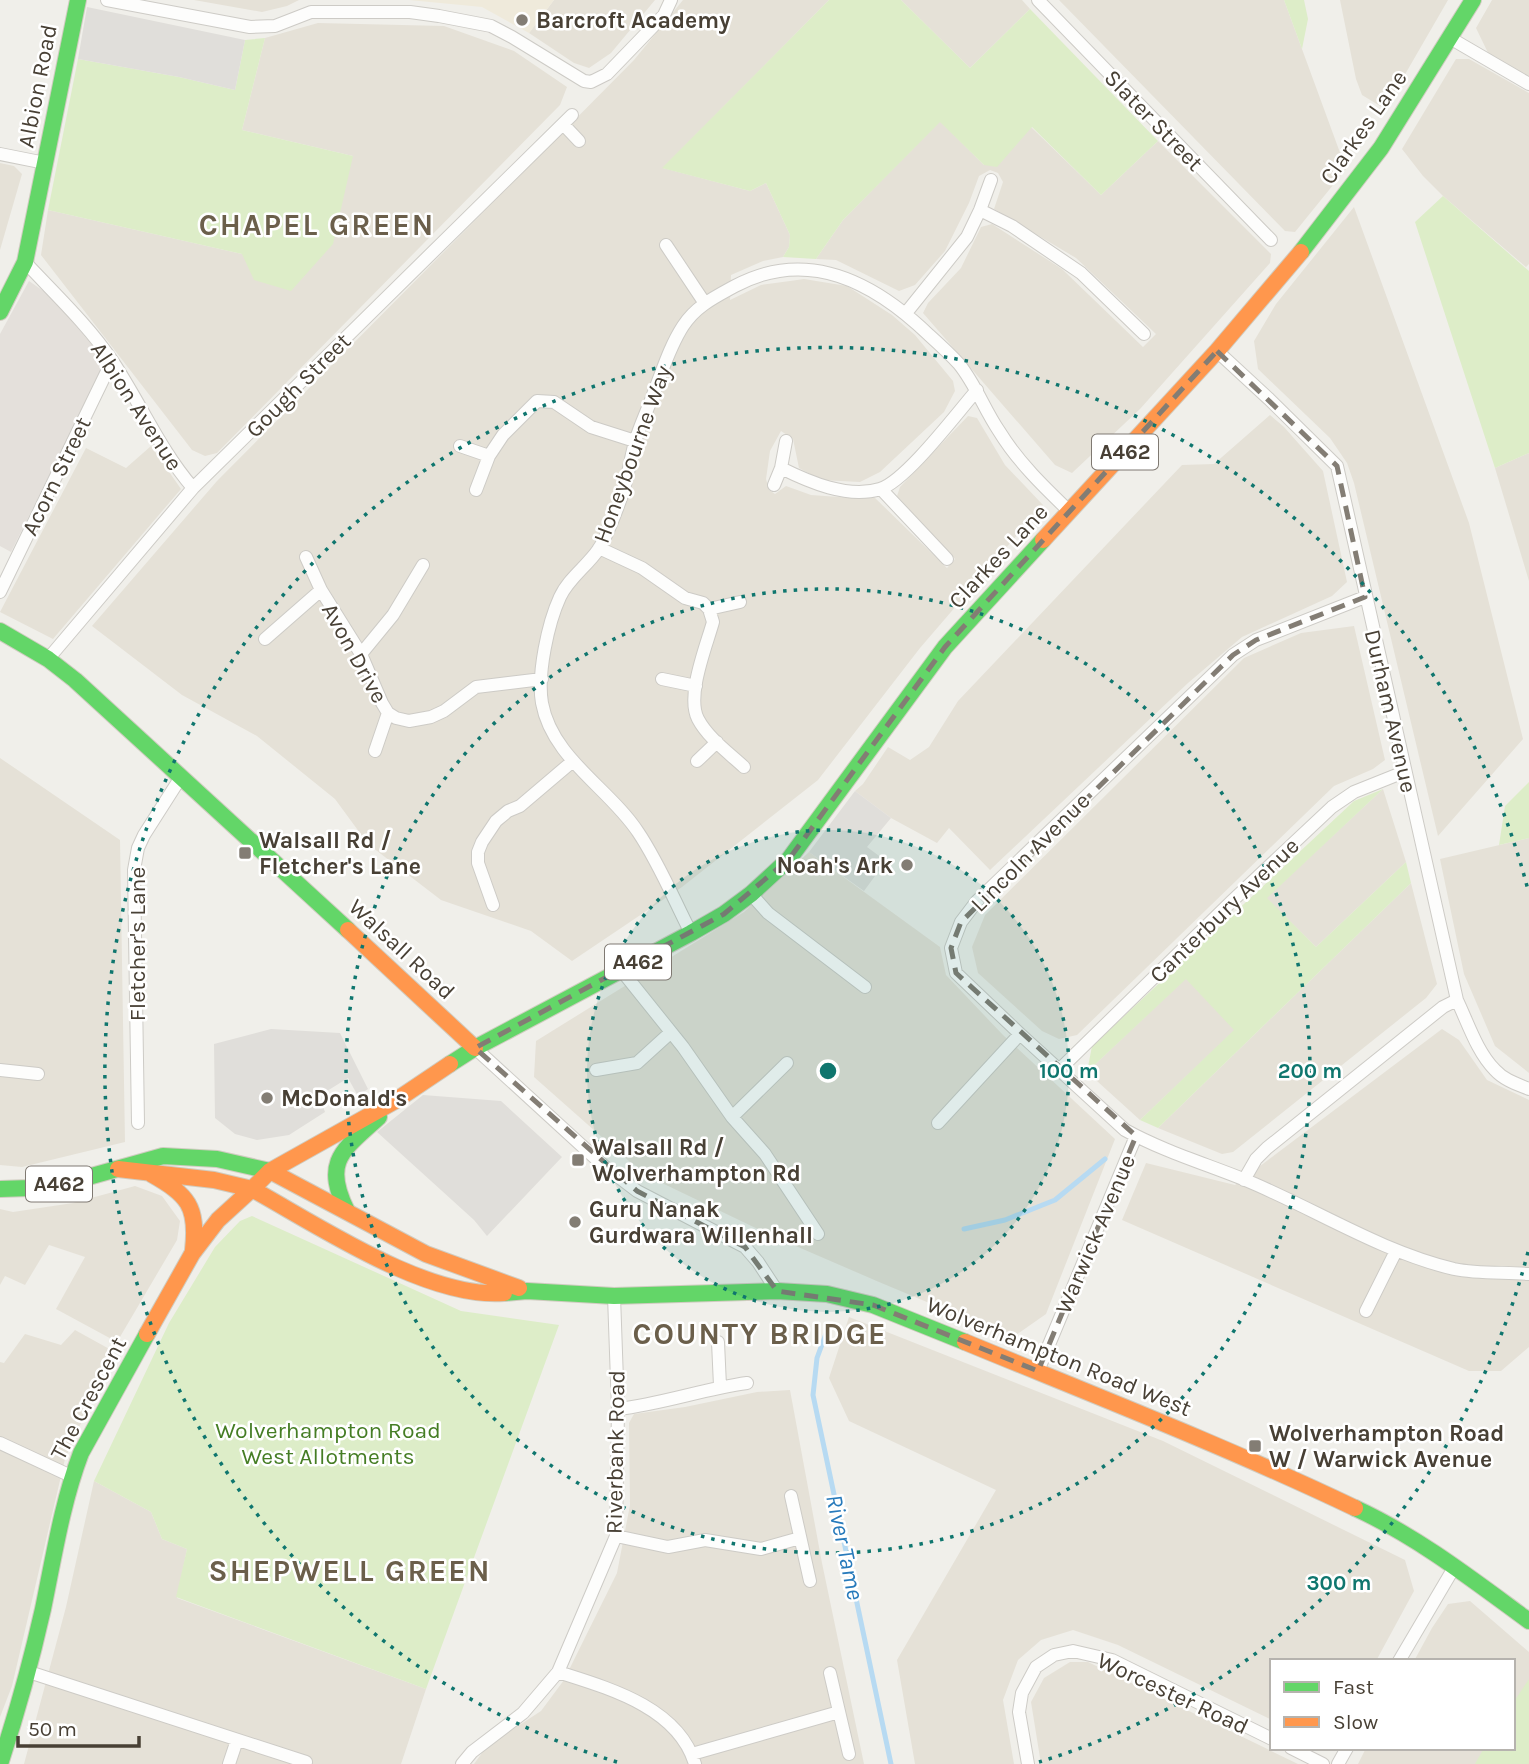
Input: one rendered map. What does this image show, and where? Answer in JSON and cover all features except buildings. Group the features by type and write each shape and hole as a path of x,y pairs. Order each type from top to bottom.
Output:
{"main road":[{"name":"Albion Road","path":"0,312 24,262 78,0"},
{"name":"Clarkes Lane","path":"475,1048 724,914 751,894 789,859 944,647 1217,351 1295,260 1381,148 1473,0"},
{"name":"Walsall Road","path":"0,631 48,659 75,680 475,1048"},
{"name":"A462","path":"0,1189 43,1188 118,1170 138,1161 184,1155 235,1161 270,1171 395,1101 475,1048"},
{"name":"A462","path":"347,1211 336,1193 334,1171 341,1155 395,1101"},
{"name":"A462","path":"118,1170 214,1180 252,1189"},
{"name":"Wolverhampton Road West","path":"270,1171 308,1188 416,1249 447,1263 527,1291"},
{"name":"The Crescent","path":"0,1764 29,1672 71,1476 192,1254 218,1220 270,1171"},
{"path":"150,1173 168,1183 189,1202 195,1213 192,1254"},
{"name":"Wolverhampton Road West","path":"252,1189 377,1258 434,1282 491,1294 527,1291 614,1296 777,1291 827,1294 873,1305 1292,1478 1377,1518 1455,1566 1529,1621"}],"street":[{"path":"107,0 250,27 275,26 312,6 410,12 491,26 584,81 591,82 607,74 664,15 671,0"},
{"name":"Slater Street","path":"1038,0 1271,240"},
{"path":"1451,38 1529,84"},
{"name":"Gough Street","path":"48,659 193,488 568,119 579,141"},
{"path":"0,154 45,163"},
{"path":"906,313 967,236 991,180"},
{"path":"980,210 1012,226 1081,273 1144,334"},
{"path":"666,245 704,302"},
{"name":"Albion Avenue","path":"24,262 69,309 112,361 173,465 193,488"},
{"name":"Honeybourne Way","path":"691,933 640,834 624,813 573,761 548,722 542,702 541,679 548,634 561,595 599,548 622,495 635,441 674,342 685,323 704,302 755,275 792,269 820,270 845,276 869,288 906,313 958,364 977,390 997,429 1018,460 1070,512"},
{"name":"Durham Avenue","path":"1217,351 1337,466 1457,1000 1480,1048 1494,1069 1506,1079 1529,1089"},
{"name":"Acorn Street","path":"0,592 112,361"},
{"path":"781,468 807,481 848,491 881,489 896,480 914,462 977,390"},
{"path":"476,490 489,456 503,435 537,401 554,402 591,427 635,441"},
{"path":"774,485 781,468 786,441"},
{"path":"460,446 489,456"},
{"path":"881,489 947,559"},
{"path":"599,548 642,568 685,598 697,600 709,609 713,622 694,702 698,719 717,742 744,767"},
{"name":"Avon Drive","path":"306,557 321,590 361,654 388,713 396,718 409,721 431,717 444,711 476,687 541,679"},
{"path":"361,654 393,615 424,565"},
{"path":"265,639 321,590"},
{"name":"Lincoln Avenue","path":"1365,597 1256,640 1233,655 977,901 961,922 951,948 956,974 1125,1130 1136,1136 1162,1149 1244,1180 1396,1251 1457,1270 1529,1273"},
{"path":"709,609 740,602"},
{"path":"662,679 696,686"},
{"path":"375,751 388,713"},
{"path":"697,761 717,742"},
{"path":"493,905 478,863 482,842 496,821 508,811 520,806 573,761"},
{"name":"Canterbury Avenue","path":"1059,1070 1222,910 1332,807 1354,792 1404,772"},
{"name":"Fletcher's Lane","path":"138,1123 135,870 138,848 181,777"},
{"path":"751,894 768,913 865,987"},
{"path":"622,971 683,1047 732,1117 765,1154 818,1234"},
{"path":"1244,1180 1256,1159 1267,1148 1443,1007 1457,1000"},
{"path":"596,1070 637,1063 670,1033"},
{"path":"938,1123 1020,1034"},
{"name":"Walsall Road","path":"475,1048 604,1166 637,1191 745,1247 777,1291"},
{"path":"732,1117 787,1063"},
{"path":"0,1070 38,1074"},
{"name":"Warwick Avenue","path":"1038,1371 1136,1136"},
{"path":"1366,1311 1396,1251"},
{"name":"Riverbank Road","path":"462,1764 489,1738 523,1713 558,1672 617,1536 618,1409 614,1296"},
{"path":"718,1342 720,1387"},
{"path":"618,1409 650,1405 747,1383"},
{"path":"0,1443 71,1476"},
{"path":"791,1496 810,1581"},
{"path":"617,1536 668,1548 705,1540 761,1549 800,1538"},
{"path":"1400,1659 1455,1566"},
{"name":"Worcester Road","path":"1028,1764 1019,1712 1022,1693 1036,1667 1054,1655 1073,1651 1112,1660 1270,1738"},
{"path":"29,1672 306,1762"},
{"path":"558,1672 626,1696 647,1707 679,1734 694,1759 839,1712"},
{"path":"830,1673 849,1754"},
{"path":"229,1764 237,1741"},
{"path":"1295,1750 1323,1764"}],"highlighted area":[{"path":"1217,351 1337,466 1365,597 1256,640 1233,655 961,922 951,948 956,973 1136,1136 1038,1371 873,1305 777,1291 745,1247 637,1191 475,1048 724,914 789,859 945,647"}],"shaded area":[{"path":"194,0 299,0 262,12"},
{"name":"Barcroft Academy","path":"409,0 554,0 529,33 482,7"},
{"path":"554,0 655,0 611,53 589,68 574,63 529,33"},
{"path":"683,0 829,0 663,168 750,191 766,183 790,235 789,247 783,257 763,261 731,275 730,300 761,285 804,279 847,286 892,315 915,335 953,381 955,391 944,412 880,472 860,482 821,480 799,468 793,439 781,431 770,451 766,479 769,490 775,494 786,486 811,495 853,498 873,496 947,568 955,559 897,496 900,487 968,416 977,418 1005,465 1043,505 920,648 818,780 682,887 572,961 531,931 441,900 368,844 335,799 257,736 182,695 92,626 217,481 634,60"},
{"path":"901,0 1022,0 1030,9 970,68"},
{"path":"1059,0 1284,0 1346,169 1295,232 1285,231"},
{"path":"1340,0 1448,0 1385,109 1362,95 1356,79"},
{"path":"1492,0 1529,0 1529,80 1491,59 1476,28"},
{"path":"87,7 245,40 235,90 78,59"},
{"path":"318,23 444,26 514,51 567,87 560,105 217,453 205,456 192,450 41,255 48,210 242,254 353,156 242,130 265,38"},
{"path":"1456,59 1469,59 1529,93 1529,264 1526,267 1443,196 1402,149"},
{"path":"940,121 984,165 993,165 1031,127 1101,195 1158,141 1271,254 1270,263 1140,409 1072,473 1055,465 923,313 928,303 961,268 981,227 992,224 1062,269 1143,347 1156,334 1076,258 994,209 1003,182 998,173 990,170 979,176 945,251 915,285 899,291 836,260 816,259 843,220"},
{"path":"0,163 14,166 22,174 0,250"},
{"path":"1354,207 1469,523 1523,739 1438,836 1347,463 1330,438 1258,369 1254,341 1276,304"},
{"path":"29,281 52,297 107,359 11,552 0,546 0,334"},
{"path":"1270,415 1323,471 1347,582 1332,596 1242,637 1188,683 990,870 949,828 937,843 891,818 855,791 863,784 888,747 910,760 929,747 958,701 1182,465 1214,464"},
{"path":"151,446 181,489 53,639 0,612 86,448 126,468"},
{"path":"1529,453 1529,581 1495,468"},
{"path":"1354,626 1385,760 1373,769 1334,786 1077,1035 1059,1039 1042,1031 978,973 972,947 985,915 1244,658 1301,633"},
{"path":"0,758 120,840 125,1142 22,1167 0,1165"},
{"path":"1383,789 1406,862 1316,947 1266,898"},
{"path":"855,791 891,818 867,847 886,861 864,891 809,852"},
{"path":"1529,838 1529,1073 1495,1046 1464,974 1440,859"},
{"path":"809,852 940,947 946,975 1003,1035 1115,1139 1046,1314 1016,1335 989,1328 879,1282 768,1234 664,1184 630,1162 534,1077 536,1041 744,912"},
{"path":"1411,883 1437,984 1426,998 1233,1152 1222,1154 1158,1128"},
{"path":"1186,978 1235,1030 1140,1120 1087,1072"},
{"path":"271,1029 340,1033 368,1089 358,1096 348,1078 319,1096 325,1112 289,1135 257,1140 235,1134 215,1118 214,1044"},
{"path":"1442,1029 1459,1040 1487,1080 1529,1100 1529,1347 1501,1371 1469,1371 1122,1220 1146,1163 1235,1185"},
{"path":"423,1095 501,1101 562,1157 487,1236 474,1220 377,1132"},
{"path":"135,1186 162,1196 180,1221 177,1240 117,1342 56,1309 85,1257 49,1245 25,1285 5,1276 0,1285 0,1209 13,1212 73,1203"},
{"path":"849,1317 1163,1441 1405,1560 1414,1591 1377,1659 1270,1659 1270,1719 1118,1645 1073,1630 1041,1640 1018,1660 1003,1700 1014,1764 915,1764 897,1660 996,1490 849,1421 829,1378"},
{"path":"75,1330 113,1351 65,1459 12,1686 0,1717 0,1362 4,1363 25,1334 61,1345"},
{"path":"790,1390 822,1563 864,1764 474,1764 487,1746 541,1711 564,1680 617,1573 630,1505 629,1423 634,1414 757,1392"},
{"path":"94,1481 151,1512 162,1539 187,1549 177,1598 426,1689 401,1764 24,1764 66,1607"},
{"path":"1470,1601 1529,1652 1529,1727 1507,1764 1358,1764 1365,1750 1515,1750 1515,1659 1415,1659 1448,1604"},
{"path":"1070,1662 1088,1662 1298,1764 1041,1764 1031,1702 1044,1678"}],"green space":[{"path":"829,0 901,0 970,68 1030,9 1158,141 1101,195 1032,127 997,167 984,165 940,122 843,220 816,259 783,257 789,247 790,235 766,183 750,191 662,168"},
{"path":"1284,0 1304,0 1308,19 1302,49"},
{"path":"265,38 242,130 353,156 333,244 291,291 254,280 242,254 48,210 78,59 235,90 245,40"},
{"path":"1443,196 1529,271 1529,453 1495,468 1415,222"},
{"path":"1529,782 1529,838 1499,845 1505,806"},
{"path":"1383,789 1267,898 1316,947 1406,862 1411,883 1158,1128 1140,1120 1234,1030 1186,979 1087,1072 1092,1046 1354,801"},
{"name":"Wolverhampton Road West Allotments","path":"252,1216 461,1311 559,1325 426,1689 176,1597 187,1549 162,1539 151,1512 94,1481 169,1323 215,1247 240,1221"},
{"path":"1529,1679 1529,1764 1475,1764 1483,1750 1515,1750 1515,1700"}],"waterway":[{"name":"River Tame","path":"964,1229 1005,1220 1055,1200 1105,1159"},
{"name":"River Tame","path":"827,1331 817,1358 813,1395 891,1764"}],"traffic: fast":[{"path":"0,312 25,262 78,0"},
{"path":"1301,252 1381,148 1473,0"},
{"path":"450,1064 475,1048 691,933 751,894 789,859 945,647 1043,540"},
{"path":"0,631 48,659 75,680 348,930"},
{"path":"347,1211 336,1180 340,1158 346,1148 379,1117"},
{"path":"0,1189 30,1188 74,1181 163,1156 217,1159 270,1171"},
{"path":"504,1293 527,1291 614,1296 777,1291 827,1294 873,1305 965,1342"},
{"path":"0,1764 34,1648 74,1472 81,1453 147,1334"},
{"path":"1355,1508 1423,1546 1529,1621"}],"traffic: slow":[{"path":"1043,540 1217,351 1301,252"},
{"path":"348,930 475,1048"},
{"path":"118,1169 214,1180 252,1189 270,1171 395,1101 450,1064"},
{"path":"270,1171 426,1254 519,1288"},
{"path":"151,1174 174,1189 188,1203 194,1223 193,1250"},
{"path":"147,1334 192,1254 218,1220 252,1189 341,1240 408,1272 474,1292 504,1293"},
{"path":"965,1342 1210,1443 1355,1508"}],"place":[{"name":"Barcroft Academy","path":"522,20"},
{"name":"Walsall Rd / Fletcher's Lane","path":"245,853"},
{"name":"Noah's Ark","path":"907,865"},
{"name":"McDonald's","path":"267,1098"},
{"name":"Walsall Rd / Wolverhampton Rd","path":"578,1160"},
{"name":"Guru Nanak Gurdwara Willenhall","path":"575,1222"},
{"name":"Wolverhampton Road W / Warwick Avenue","path":"1255,1446"}],"district":[{"name":"CHAPEL GREEN","path":"317,225"},
{"name":"COUNTY BRIDGE","path":"760,1334"},
{"name":"SHEPWELL GREEN","path":"350,1571"}]}
